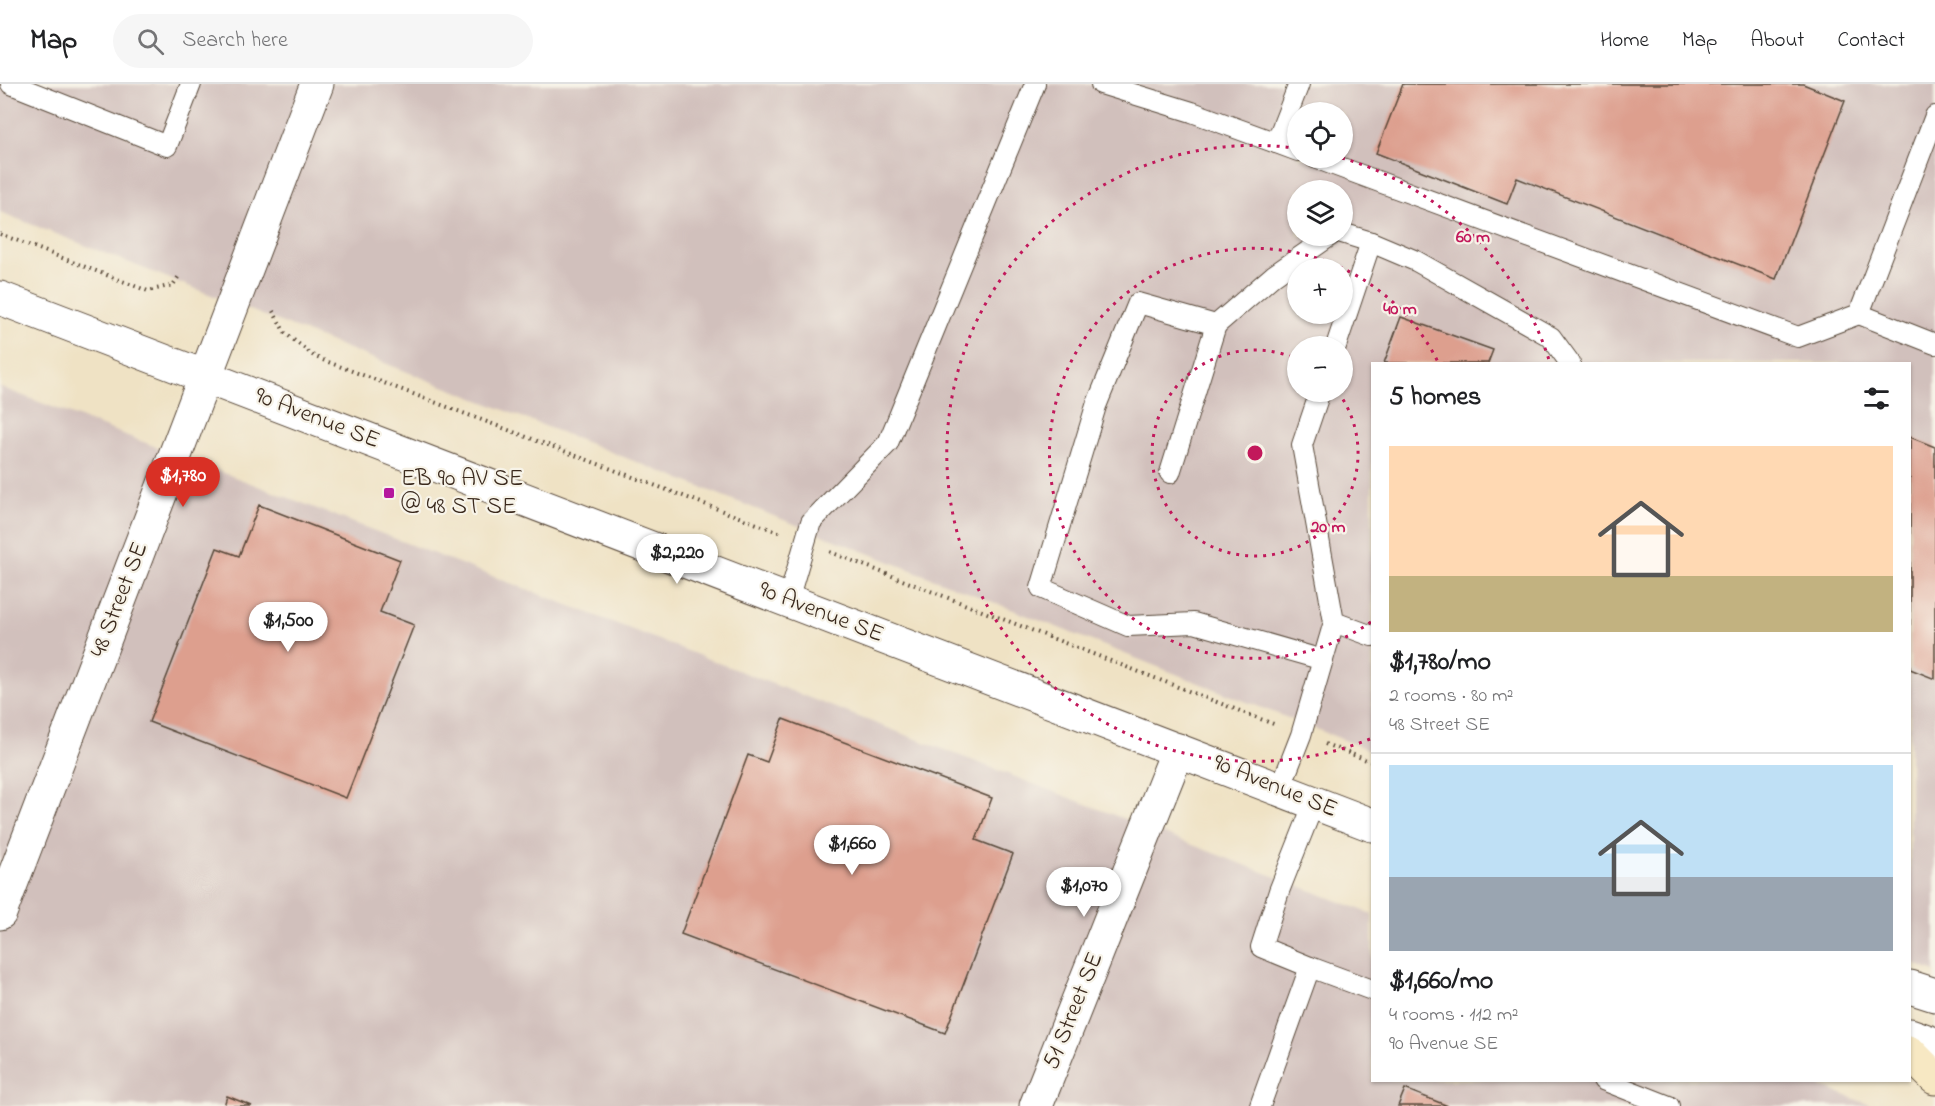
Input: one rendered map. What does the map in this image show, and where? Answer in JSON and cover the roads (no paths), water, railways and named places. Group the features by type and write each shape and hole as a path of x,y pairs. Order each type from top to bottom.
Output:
{"main road":[{"path":"1911,1054 1935,1078"}],"street":[{"name":"48 Street SE","path":"0,913 206,377 311,86"},
{"name":"90 Avenue SE","path":"0,298 1371,825"},
{"name":"51 Street SE","path":"1036,1106 1178,750"},
{"path":"1911,987 1935,995"},
{"path":"1911,1035 1935,1044"}],"lane":[{"path":"11,84 167,146 191,84"},
{"path":"788,600 811,522 888,443 1035,84"},
{"path":"1101,84 1192,112 1287,147"},
{"path":"1276,143 1299,84"},
{"path":"1859,314 1935,116"},
{"path":"1342,168 1798,337 1859,314 1935,344"},
{"path":"1353,236 1416,261 1551,337 1569,362"},
{"path":"1339,336 1371,242"},
{"path":"1170,473 1215,326 1274,275 1316,246"},
{"path":"1215,326 1138,303 1096,406 1041,588 1128,626 1194,622 1323,660"},
{"path":"1280,789 1301,735 1334,622 1302,445 1317,402"},
{"path":"1334,622 1371,636"},
{"path":"1314,803 1279,891 1261,947 1371,990"},
{"path":"1260,1106 1310,967"},
{"path":"1608,1082 1669,1106"}],"place":[{"name":"EB 90 AV SE @ 48 ST SE","path":"389,493"}]}
